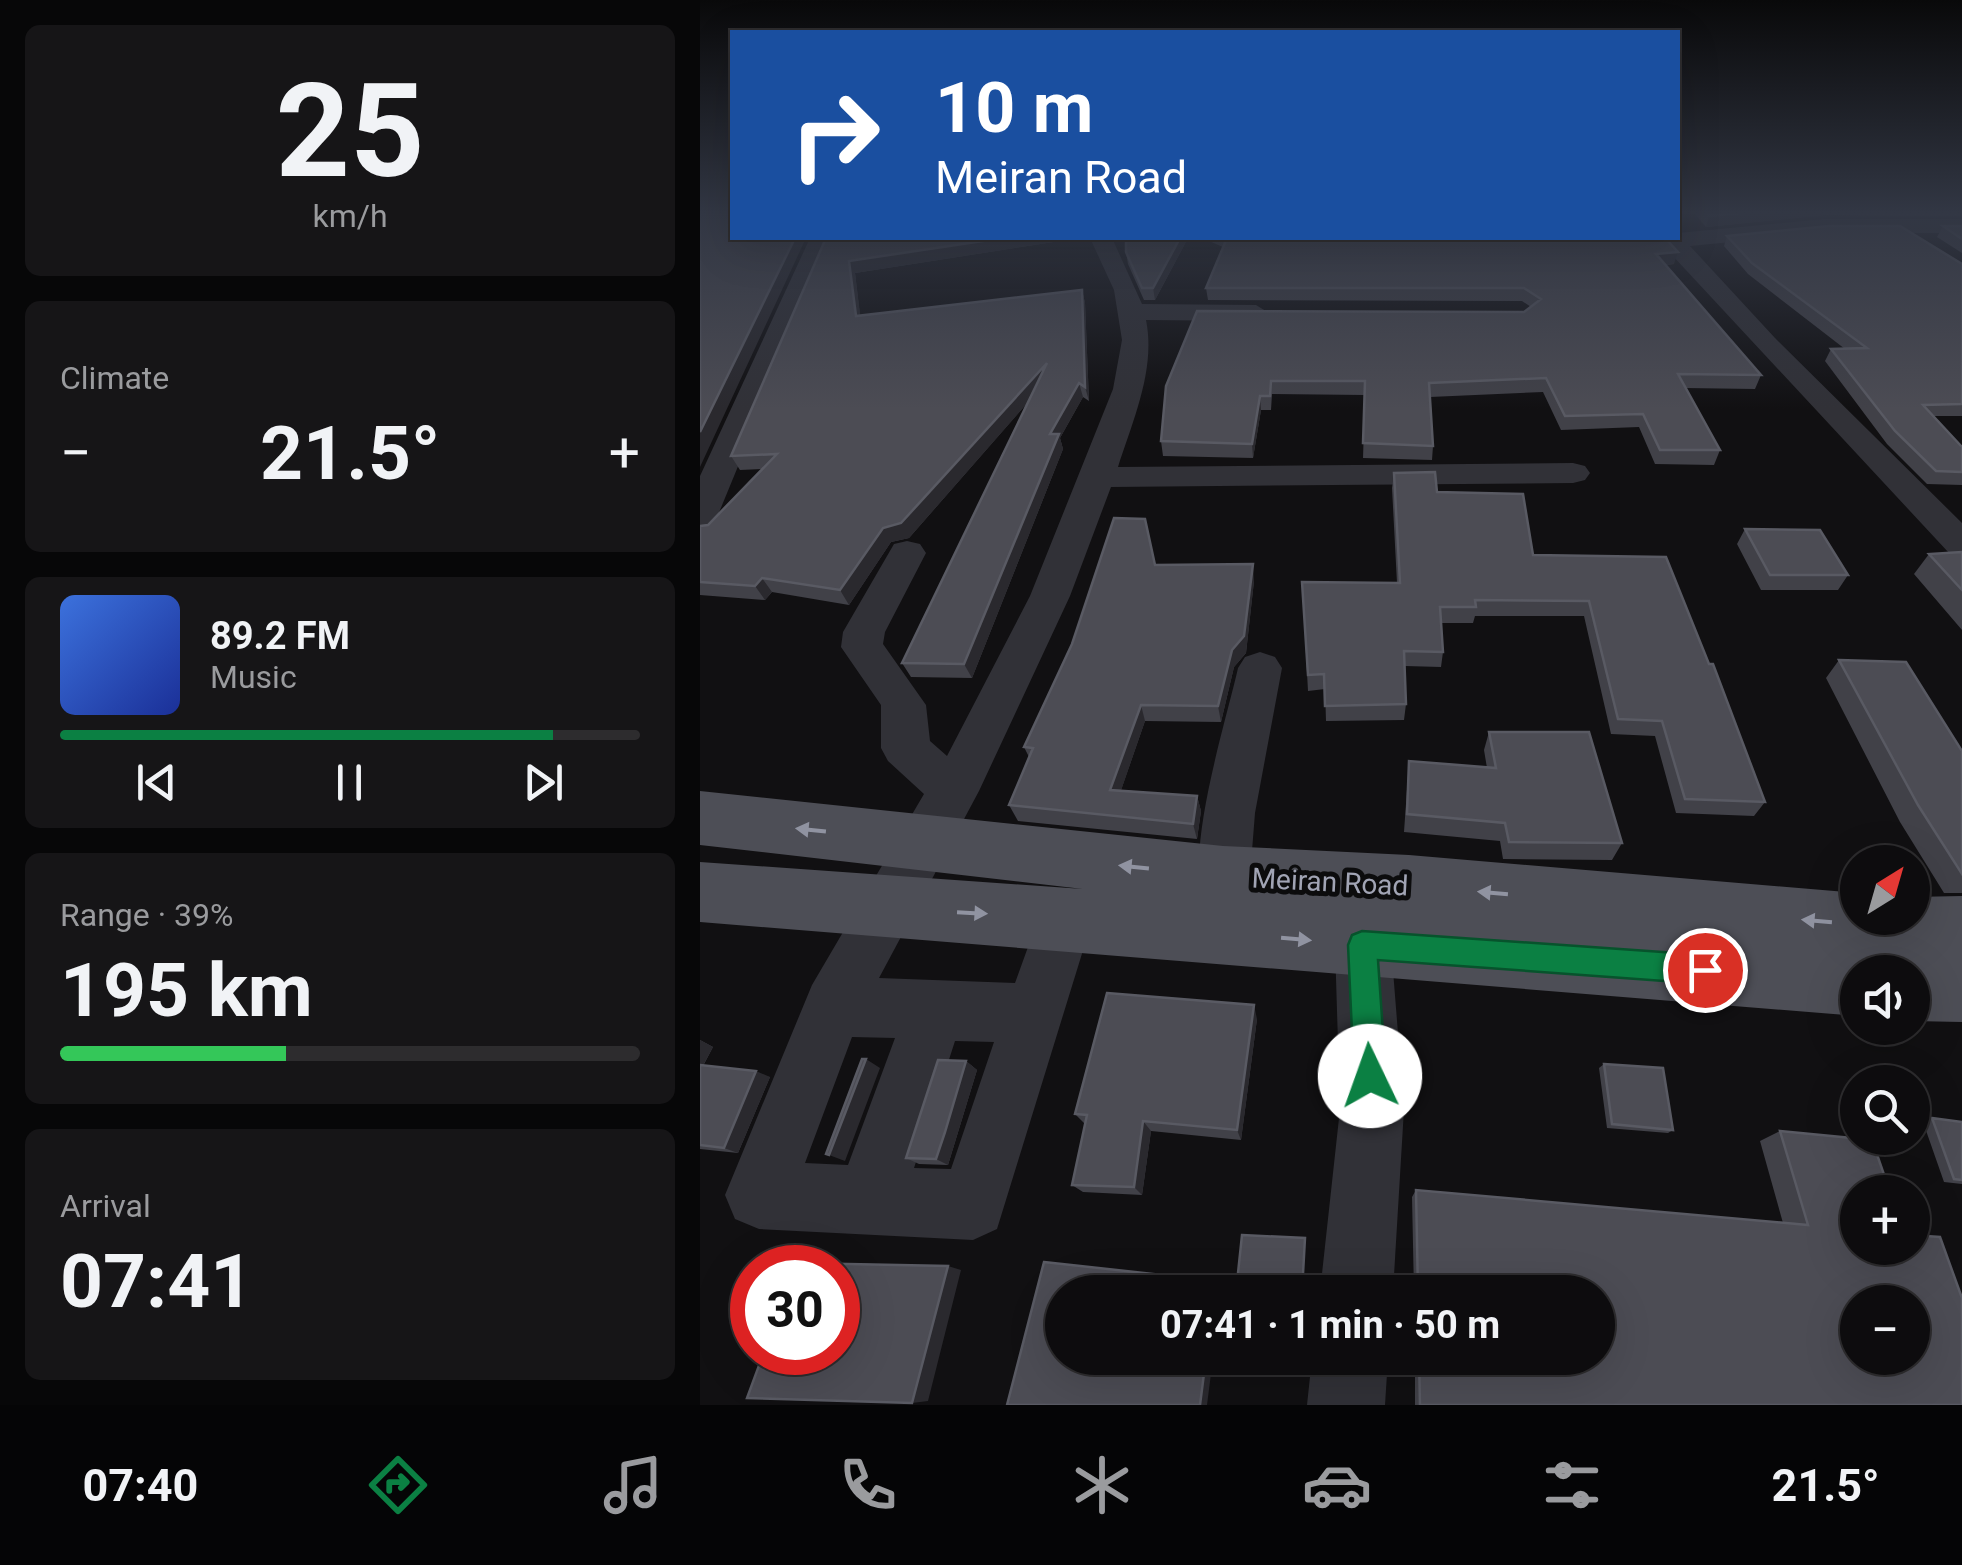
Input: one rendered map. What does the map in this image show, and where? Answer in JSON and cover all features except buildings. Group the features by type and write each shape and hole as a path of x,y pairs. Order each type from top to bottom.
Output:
{"main road":[{"name":"Meiran Road","path":"700,818 1224,876 1409,885 1914,930 1947,982"},
{"name":"Meiran Road","path":"700,892 1840,980"}],"street":[{"path":"700,515 804,278"},
{"path":"1065,918 973,1206 759,1195 833,1006 920,845 954,791 1050,596 1098,477 1135,362 1133,312 1118,278"},
{"path":"1707,278 1962,545"},
{"path":"1133,312 1288,312"},
{"path":"1098,477 1574,473"},
{"path":"907,554 864,632 862,648 904,702 911,725 905,748 954,791"},
{"path":"1224,876 1230,812 1260,668"},
{"path":"1357,1275 1372,1109 1362,945"},
{"path":"833,1006 1034,1014"},
{"path":"870,1200 935,1010"},
{"path":"1346,1405 1349,1375"}],"route":[{"path":"1370,1076 1362,945 1705,970"}]}
